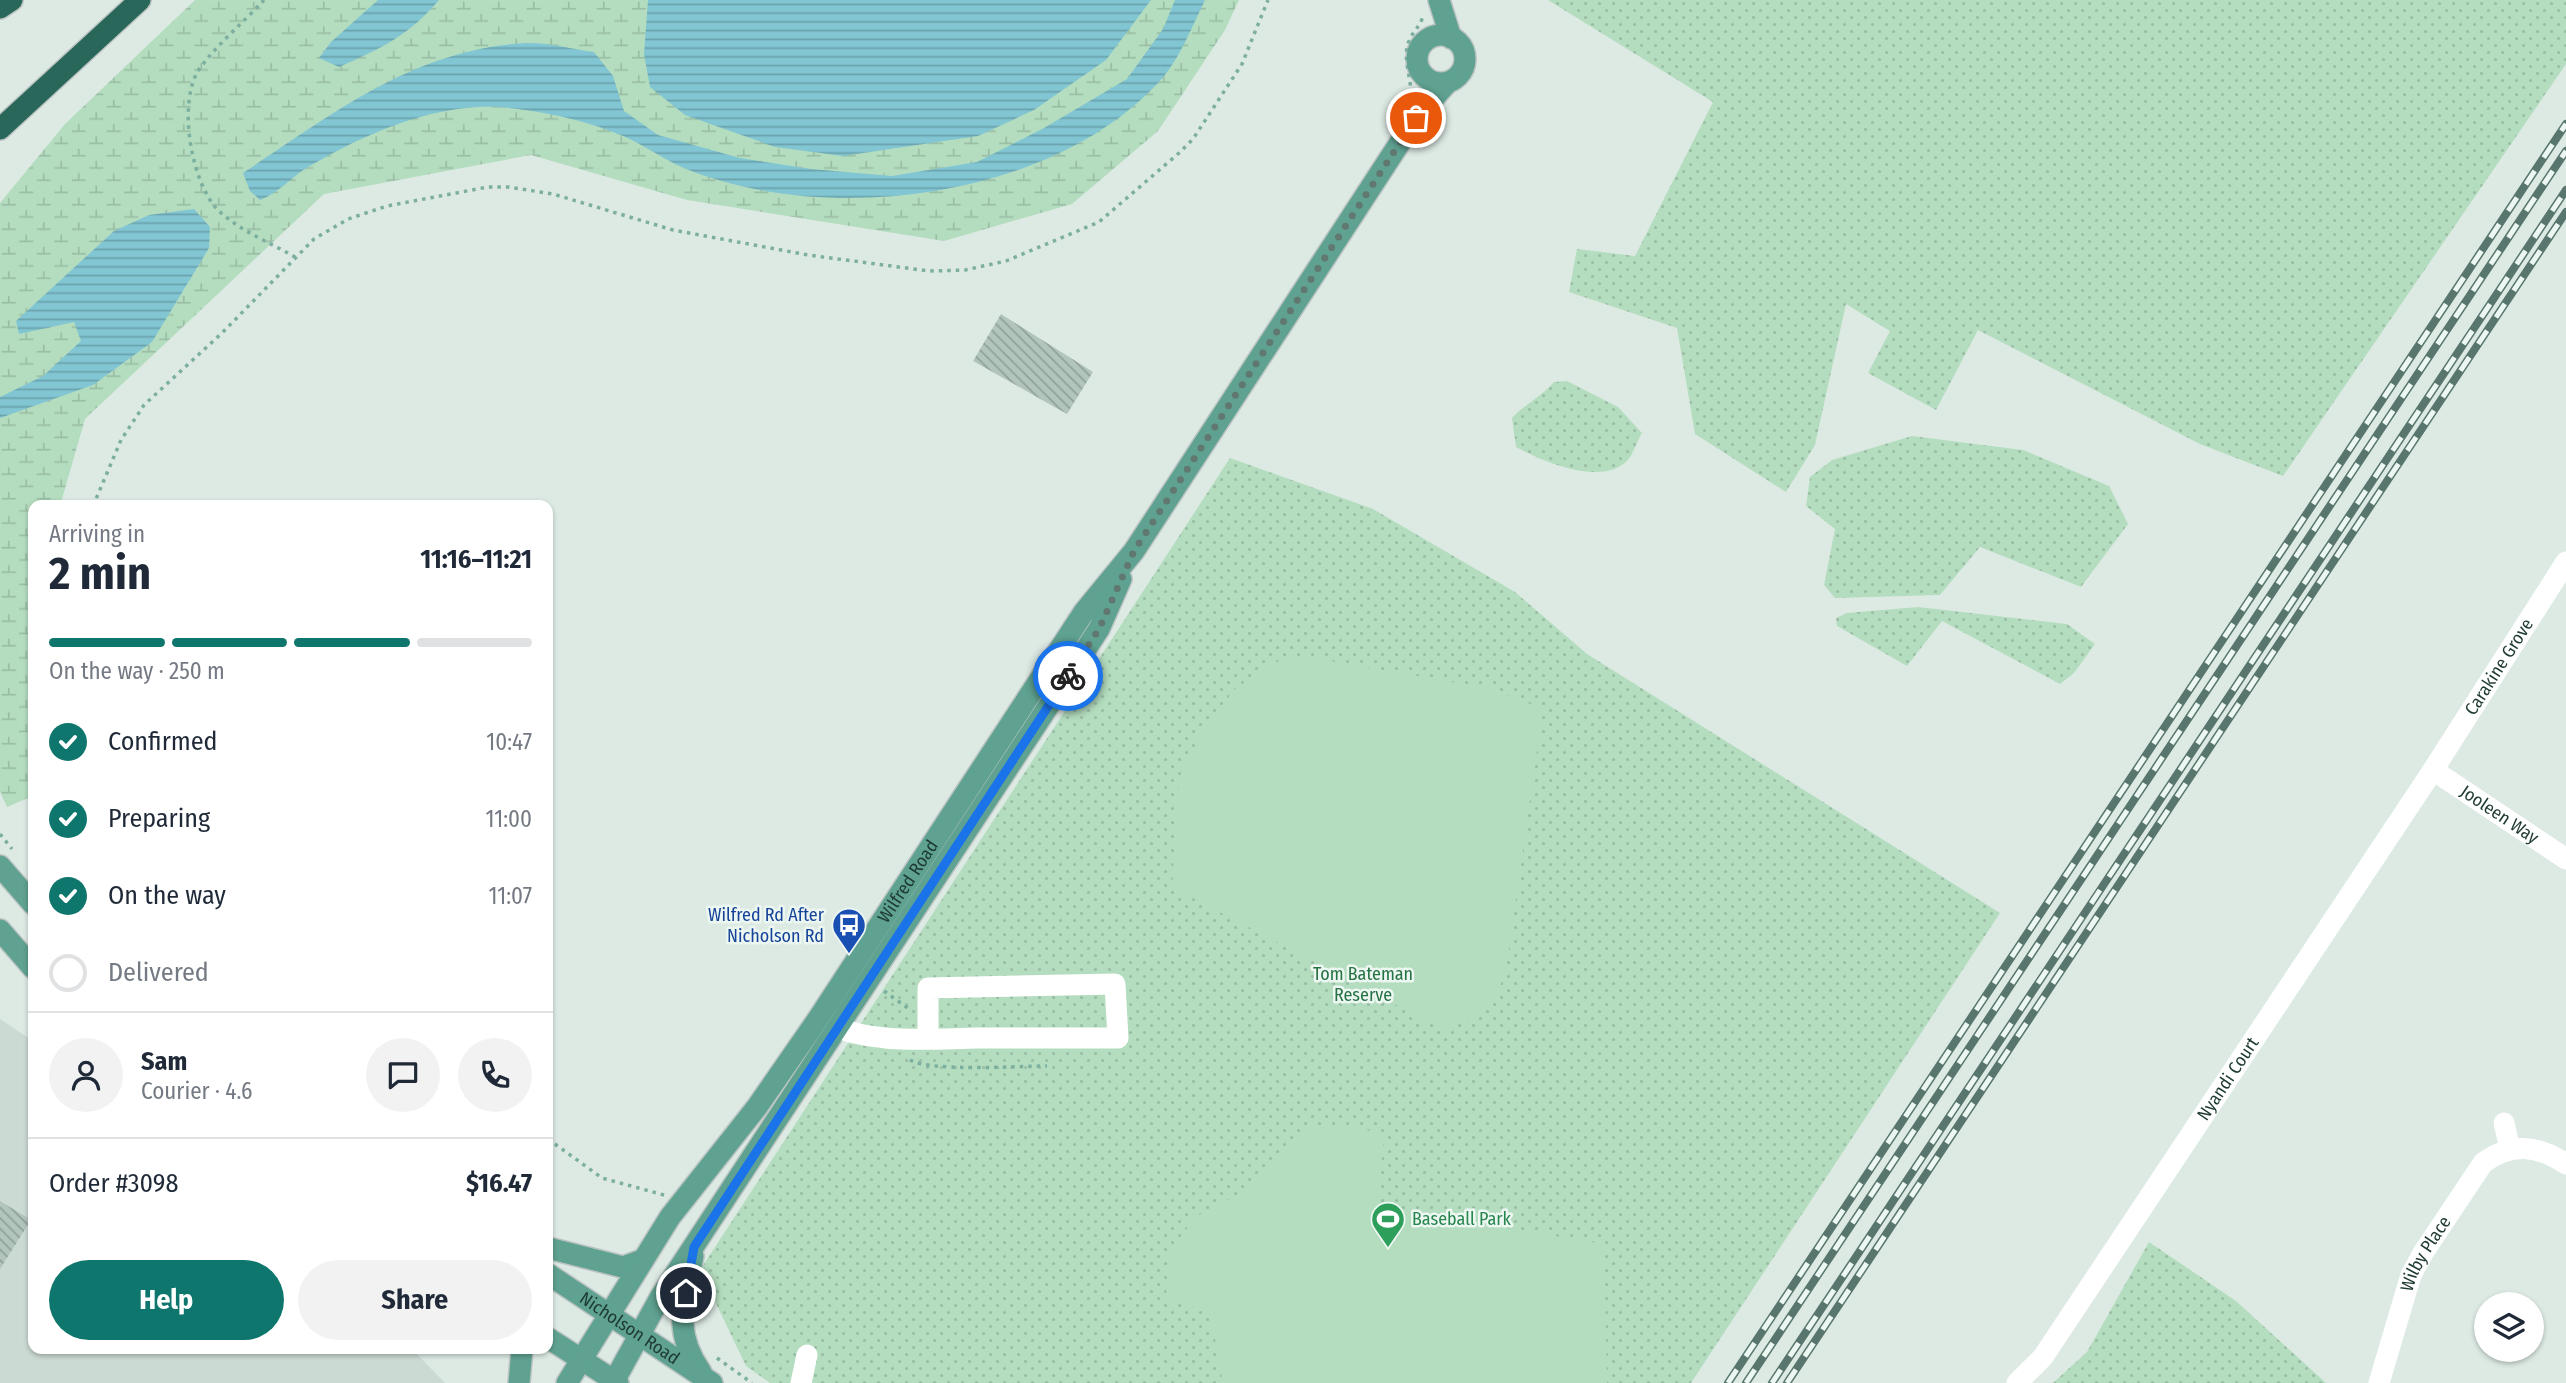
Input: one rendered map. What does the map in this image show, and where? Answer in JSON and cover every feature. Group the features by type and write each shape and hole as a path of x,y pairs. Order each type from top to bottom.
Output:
{"highway":[{"path":"0,8 12,0"},
{"path":"0,129 140,0"}],"main road":[{"path":"1438,0 1442,37"},
{"path":"1442,37 1461,46 1465,61 1460,74 1447,83 1436,83 1424,76 1419,70 1420,47 1442,37"},
{"name":"Wilfred Road","path":"1416,118 1424,76"},
{"name":"Wilfred Road","path":"615,1382 640,1334 828,1024 1084,612 1134,551 1416,118 1447,83"},
{"path":"0,866 28,898"},
{"path":"0,930 28,962"},
{"name":"Wilfred Road","path":"567,1383 670,1217 757,1107 828,1024"},
{"path":"694,1247 681,1316 689,1354 709,1381"},
{"path":"553,1249 624,1267 642,1260"},
{"name":"Nicholson Road","path":"553,1277 709,1381"},
{"path":"553,1341 615,1382"},
{"path":"519,1383 522,1354"}],"street":[{"name":"Carakine Grove","path":"2433,770 2566,562"},
{"name":"Jooleen Way","path":"2433,770 2566,859"},
{"name":"Nyandi Court","path":"2017,1383 2043,1357 2433,770"},
{"path":"828,1024 919,1045 1118,1038 1115,984 928,988 919,1045"},
{"path":"2504,1123 2511,1149 2526,1147 2540,1150 2566,1164"},
{"name":"Wilby Place","path":"2379,1383 2402,1297 2423,1252 2483,1163 2511,1149"},
{"path":"801,1383 807,1355"}],"path":[{"path":"264,0 198,72 188,99 187,127 202,182 215,206 233,223 296,257"},
{"path":"96,500 121,440 144,405 222,333 296,257 331,228 367,211 480,189 508,187 553,194 673,230 808,255 929,271 965,270 1006,261 1100,222 1180,153 1193,139 1242,64 1268,0"},
{"path":"877,986 909,1008 909,1018"},
{"path":"919,1045 910,1061 921,1064 1047,1066"},
{"path":"553,1143 602,1178 644,1187 672,1199"},
{"path":"712,1354 752,1383"}],"shaded area":[{"path":"0,1019 28,1038 28,1354 417,1354 445,1383 0,1383"}],"green space":[{"path":"195,0 1239,0 1225,30 1158,131 1072,204 944,241 687,200 531,155 324,194 85,419 62,500 28,500 28,798 7,807 0,792 0,203 65,124"},
{"path":"1548,0 2566,0 2566,64 2283,476 2200,444 1978,330 1936,410 1868,373 1890,331 1846,304 1815,445 1786,492 1695,434 1677,328 1569,292 1577,249 1635,256 1713,102"},
{"path":"1567,381 1618,407 1642,433 1631,456 1615,469 1602,472 1571,469 1540,459 1516,447 1512,418 1554,382"},
{"path":"1912,436 2023,450 2109,486 2128,524 2081,587 1980,547 1940,595 1835,598 1824,585 1835,529 1806,506 1810,477 1832,460"},
{"name":"Tom Bateman Reserve","path":"1230,458 1373,509 1515,592 1587,654 2000,913 1691,1383 770,1383 746,1366 700,1270"},
{"path":"1918,607 2067,624 2095,644 2074,673 2060,684 1942,621 1907,666 1837,626 1836,618 1847,613"},
{"path":"1285,657 1331,661 1492,689 1543,709 1505,976 1486,1011 1444,1030 1172,887 1179,780 1202,730 1236,688"},
{"name":"Baseball Park","path":"1309,1125 1385,1132 1376,1207 1604,1244 1607,1383 1223,1383 1210,1311 1166,1300 1168,1255 1195,1217 1253,1187"},
{"path":"2149,1242 2236,1301 2326,1383 2053,1383 2087,1352"}],"water":[{"path":"378,0 439,0 405,32 368,54 339,67 319,58 331,42"},
{"path":"648,0 1151,0 1106,60 1034,110 978,136 843,156 775,147 685,115 650,87 644,54"},
{"path":"1175,0 1205,0 1166,74 1112,122 1058,154 998,176 934,191 868,198 803,196 741,186 684,168 631,140 590,124 552,114 494,107 454,109 389,127 308,167 260,200 250,191 243,173 375,88 446,58 484,48 525,43 594,52 613,76 624,111 658,135 740,158 811,169 892,176 977,162 1044,128 1127,79 1163,29"},
{"path":"194,209 210,227 209,248 152,342 93,385 0,418 0,397 43,376 81,341 74,322 19,334 16,321 114,231 149,215"}],"building":[{"path":"1001,314 1093,372 1067,414 973,361"},
{"path":"0,1201 28,1218 28,1225 0,1269"}],"railway":[{"path":"1728,1383 2566,124"},
{"path":"1746,1383 2566,151"},
{"path":"1772,1383 2566,190"},
{"path":"1787,1383 2566,212"}],"way so far":[{"path":"1068,676 1099,629 1134,551 1416,118"}],"place":[{"name":"Wilfred Rd After Nicholson Rd","path":"849,955"},
{"name":"Baseball Park","path":"1388,1249"}],"route":[{"path":"686,1293 694,1247 1068,676"}]}
